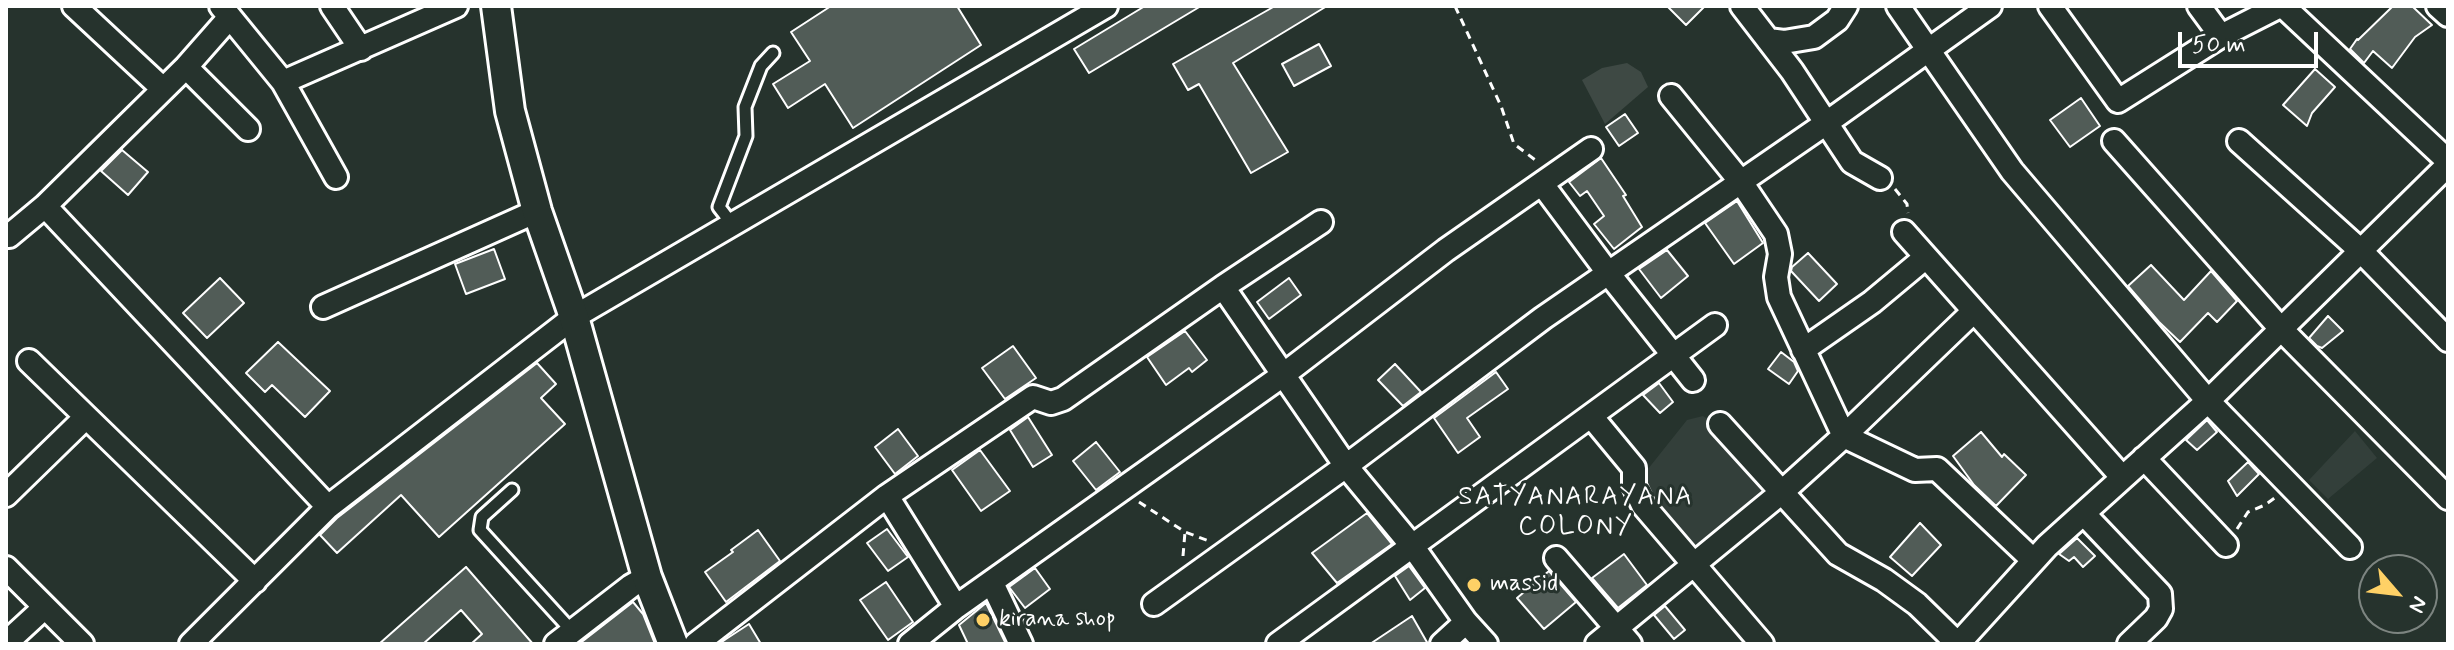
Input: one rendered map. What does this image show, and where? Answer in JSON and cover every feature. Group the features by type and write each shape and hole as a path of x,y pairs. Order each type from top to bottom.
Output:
{"street":[{"path":"74,6 162,88"},
{"path":"332,6 361,49"},
{"path":"283,82 456,6"},
{"path":"496,6 510,111 537,211 574,317 647,577 673,644"},
{"path":"191,644 328,507 574,317 1106,6"},
{"path":"1742,6 1792,71 1852,162 1880,178"},
{"path":"1768,40 1784,42 1814,37 1837,20 1846,6"},
{"path":"1898,6 2012,171 2208,401 2350,547"},
{"path":"1154,604 1346,466 1543,318 1990,6"},
{"path":"1720,424 1838,554 1884,580 1917,604 1958,644 2033,560 2208,401 2448,163 2281,6 2221,36 2118,101 2050,6"},
{"path":"2199,6 2221,36"},
{"path":"2438,6 2448,15"},
{"path":"9,236 45,206 186,67 225,11 283,82 336,177"},
{"path":"186,67 248,129"},
{"path":"1671,96 1741,182 1776,234 1780,254 1776,277 1779,297 1844,436 1915,470 1937,469 2033,560"},
{"path":"2114,141 2281,329 2448,498"},
{"path":"2239,141 2361,251 2448,340"},
{"path":"910,644 956,607 1283,375 1446,250 1591,149"},
{"path":"1549,179 1609,274 1693,380"},
{"path":"45,206 328,507"},
{"path":"323,307 537,211"},
{"path":"696,644 887,496 1033,397 1051,403 1063,399 1321,222"},
{"path":"1904,232 2122,477"},
{"path":"1803,350 1872,302 1926,257"},
{"path":"1223,287 1346,466 1413,547 1466,622 1486,644"},
{"path":"1597,644 1623,636 1694,564 1844,436 1974,311"},
{"path":"1278,644 1715,325"},
{"path":"29,361 255,581"},
{"path":"1591,416 1634,468 1634,486 1643,505 1762,644"},
{"path":"6,495 85,418"},
{"path":"2144,458 2226,545"},
{"path":"887,496 956,607"},
{"path":"2084,514 2160,594 2161,609 2156,618 2129,644"},
{"path":"1556,558 1623,636"},
{"path":"6,568 82,644"},
{"path":"564,638 647,577"},
{"path":"992,583 1021,644"},
{"path":"6,643 45,607"},
{"path":"1442,644 1466,622"}],"lane":[{"path":"732,224 719,207 746,136 745,107 761,66 773,53"},
{"path":"512,490 482,517 480,530 564,638"}],"path":[{"path":"1455,6 1501,106 1514,144 1549,179"},
{"path":"1880,178 1907,204 1904,232"},
{"path":"1127,487 1142,506 1185,532 1230,549"},
{"path":"2226,545 2248,512 2265,505 2291,487"}],"shaded area":[{"path":"1627,63 1641,72 1648,87 1605,124 1582,80 1602,68"},
{"path":"1703,416 1715,424 1768,485 1688,549 1640,489 1644,474 1687,420"},
{"path":"2355,431 2377,458 2328,499 2309,480"}],"building":[{"path":"831,6 957,6 981,45 853,128 825,84 788,108 773,84 810,61 791,32"},
{"path":"1145,6 1201,6 1089,73 1074,49"},
{"path":"1275,6 1327,6 1233,63 1288,152 1251,173 1199,84 1188,90 1173,64"},
{"path":"1667,6 1705,6 1686,25"},
{"path":"2393,6 2412,6 2432,25 2415,37 2392,68 2373,51 2364,63 2350,49"},
{"path":"1319,44 1331,66 1294,86 1282,64"},
{"path":"2315,69 2335,87 2312,113 2307,126 2283,105"},
{"path":"2081,98 2100,126 2070,147 2050,120"},
{"path":"1625,114 1638,133 1619,146 1606,127"},
{"path":"122,150 148,172 128,195 101,171"},
{"path":"1601,158 1626,195 1623,196 1642,227 1614,249 1594,224 1604,216 1587,191 1580,196 1569,182"},
{"path":"1737,201 1763,243 1734,264 1705,223"},
{"path":"494,249 505,279 466,294 455,264"},
{"path":"1667,250 1688,276 1661,298 1639,269"},
{"path":"1808,253 1837,284 1819,301 1791,271"},
{"path":"2151,265 2184,300 2211,271 2237,301 2217,322 2208,313 2180,342 2128,286"},
{"path":"220,278 244,303 207,338 183,313"},
{"path":"1289,278 1301,295 1269,319 1257,302"},
{"path":"2328,316 2343,331 2322,348 2309,338"},
{"path":"1185,331 1207,360 1192,372 1189,368 1166,385 1147,357"},
{"path":"278,342 330,391 305,417 272,385 265,392 246,373"},
{"path":"1013,346 1036,378 1005,399 982,368"},
{"path":"1781,352 1794,362 1798,371 1789,384 1768,369"},
{"path":"537,363 556,384 541,398 565,424 439,537 401,495 337,553 320,535 337,518"},
{"path":"1395,364 1421,392 1403,406 1378,380"},
{"path":"1496,372 1508,389 1467,418 1480,437 1458,453 1434,418"},
{"path":"1659,383 1673,402 1660,413 1643,395"},
{"path":"1028,417 1052,455 1033,467 1010,430"},
{"path":"2207,420 2217,432 2197,450 2186,440"},
{"path":"898,429 918,456 895,474 875,447"},
{"path":"1981,432 2002,457 2004,454 2026,475 1996,506 1974,485 1953,456"},
{"path":"1096,442 1120,472 1096,490 1073,461"},
{"path":"980,450 1010,491 981,511 952,470"},
{"path":"2248,462 2259,474 2237,496 2228,481"},
{"path":"1367,513 1392,544 1337,583 1312,553"},
{"path":"1920,523 1941,545 1912,576 1890,557"},
{"path":"887,529 908,557 888,571 867,543"},
{"path":"758,530 780,561 726,602 705,572"},
{"path":"2077,538 2095,556 2083,567 2074,557 2069,561 2059,554"},
{"path":"1624,554 1647,585 1618,608 1592,578"},
{"path":"1409,566 1425,588 1410,600 1395,576"},
{"path":"466,567 533,644 471,644 482,634 461,610 423,644 379,644"},
{"path":"1035,568 1050,589 1025,608 1009,587"},
{"path":"1549,571 1576,602 1544,629 1517,598"},
{"path":"886,582 913,622 888,640 860,600"},
{"path":"633,602 643,614 655,644 579,644"},
{"name":"kirana shop","path":"986,603 1006,644 968,644 959,625"},
{"path":"1665,606 1685,630 1674,639 1654,615"},
{"path":"1412,616 1428,644 1370,644"},
{"path":"749,624 761,644 719,644 726,639"}],"place":[{"name":"massid","path":"1474,585"},
{"name":"kirana shop","path":"983,620"}],"district":[{"name":"SATYANARAYANA COLONY","path":"1576,514"}]}
